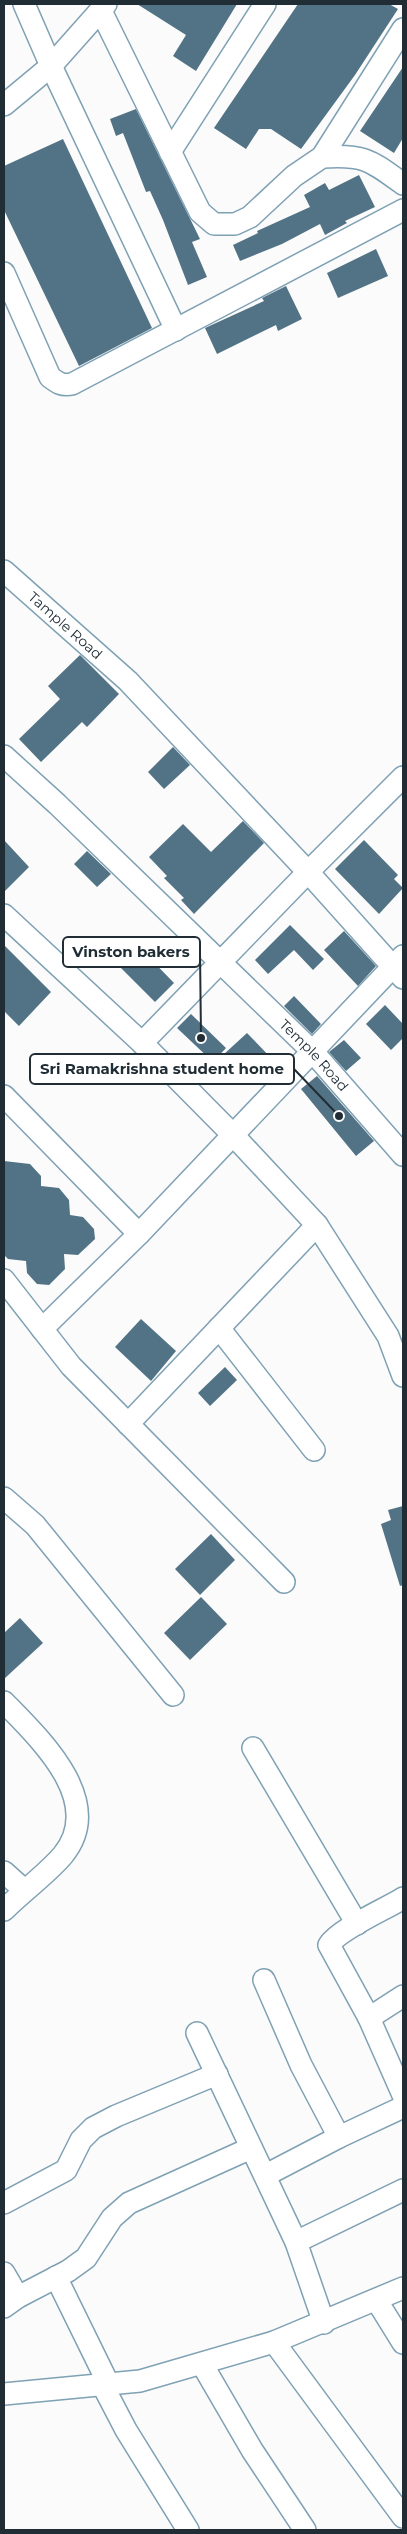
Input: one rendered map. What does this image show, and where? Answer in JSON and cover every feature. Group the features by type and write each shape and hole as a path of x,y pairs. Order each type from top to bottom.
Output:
{"street":[{"path":"24,4 51,66 176,330"},
{"path":"170,152 265,4"},
{"path":"4,105 51,66 103,7 200,212 214,224 235,224 250,217 294,176 322,157 403,30"},
{"path":"322,157 350,155 375,163 403,184"},
{"path":"4,273 50,377 58,383 72,384 403,210"},
{"name":"Tample Road","path":"4,571 128,681 400,967"},
{"name":"Temple Road","path":"4,756 57,804 313,1052 403,1156"},
{"path":"142,1043 219,962 403,778"},
{"path":"4,915 142,1043 234,1136 317,1225 388,1336 403,1376"},
{"path":"42,1329 140,1234 313,1052 400,967"},
{"path":"4,1096 140,1234"},
{"path":"128,1424 317,1225"},
{"path":"4,1280 71,1366 284,1582"},
{"path":"219,1328 314,1450"},
{"path":"4,1498 35,1525 174,1695"},
{"path":"4,1702 46,1747 66,1775 77,1805 74,1834 63,1854 4,1910"},
{"path":"253,1748 357,1924"},
{"path":"4,1872 24,1890"},
{"path":"403,1898 357,1924 332,1940 329,1945 369,2018 403,2095"},
{"path":"264,1980 301,2065 339,2136"},
{"path":"369,2018 403,1996"},
{"path":"197,2033 251,2148 266,2175 296,2242 324,2323"},
{"path":"4,2203 66,2170 80,2140 93,2128 116,2116 216,2074"},
{"path":"266,2175 339,2136 403,2107"},
{"path":"4,2273 11,2302 86,2258 112,2218 129,2203 251,2148"},
{"path":"296,2242 403,2190"},
{"path":"56,2277 126,2430 188,2530"},
{"path":"4,2394 140,2381 274,2342 377,2301 403,2288"},
{"path":"377,2301 403,2343"},
{"path":"274,2342 403,2516"},
{"path":"202,2364 252,2450 305,2530"}],"building":[{"path":"137,4 237,4 196,71 173,56 186,35"},
{"path":"298,4 389,4 398,9 355,75 301,149 271,129 259,129 246,149 214,128"},
{"path":"403,67 403,138 394,153 360,131"},
{"path":"136,109 200,239 192,242 207,277 188,285 163,220 150,191 146,192 123,133 116,136 110,119"},
{"path":"63,139 152,328 79,366 4,210 4,166"},
{"path":"359,175 375,207 345,221 347,223 325,235 320,224 282,244 240,261 233,245 258,233 257,231 310,207 304,195 325,183 329,190"},
{"path":"376,249 388,276 338,298 327,273"},
{"path":"286,286 302,319 278,331 276,325 217,354 205,328 264,301 262,298"},
{"path":"80,655 119,694 87,727 82,722 41,762 19,739 60,699 48,686"},
{"path":"173,747 190,765 164,789 148,772"},
{"path":"243,821 264,843 194,914 181,900 184,898 164,878 167,876 149,857 183,824 211,852"},
{"path":"4,840 29,867 4,892"},
{"path":"364,840 398,875 394,879 403,888 379,914 335,869"},
{"path":"87,851 111,874 97,887 74,864"},
{"path":"290,925 324,959 313,970 294,950 268,974 255,960"},
{"path":"344,931 376,966 358,986 324,950"},
{"path":"4,945 51,992 19,1026 4,1011"},
{"path":"140,948 174,983 155,1002 120,967"},
{"path":"294,996 321,1024 312,1034 284,1006"},
{"path":"385,1005 403,1024 403,1038 391,1050 366,1024"},
{"path":"191,1014 226,1048 213,1062 177,1028"},
{"path":"247,1033 275,1062 252,1085 223,1055"},
{"path":"344,1040 361,1058 346,1071 329,1052"},
{"path":"317,1076 374,1141 356,1156 301,1089"},
{"path":"4,1161 30,1164 41,1176 41,1186 59,1188 69,1200 70,1215 83,1217 94,1229 95,1239 78,1255 64,1254 65,1269 49,1285 37,1284 27,1273 26,1261 8,1259 4,1255"},
{"path":"141,1319 176,1351 151,1381 115,1347"},
{"path":"225,1367 237,1380 210,1406 198,1393"},
{"path":"403,1506 403,1585 400,1586 381,1524 391,1520 388,1510"},
{"path":"211,1534 235,1560 200,1595 175,1569"},
{"path":"201,1597 227,1624 190,1660 164,1633"},
{"path":"20,1618 43,1643 4,1679 4,1633"}],"place":[{"name":"Vinston bakers","path":"201,1038"},
{"name":"Sri Ramakrishna student home","path":"339,1116"}]}
